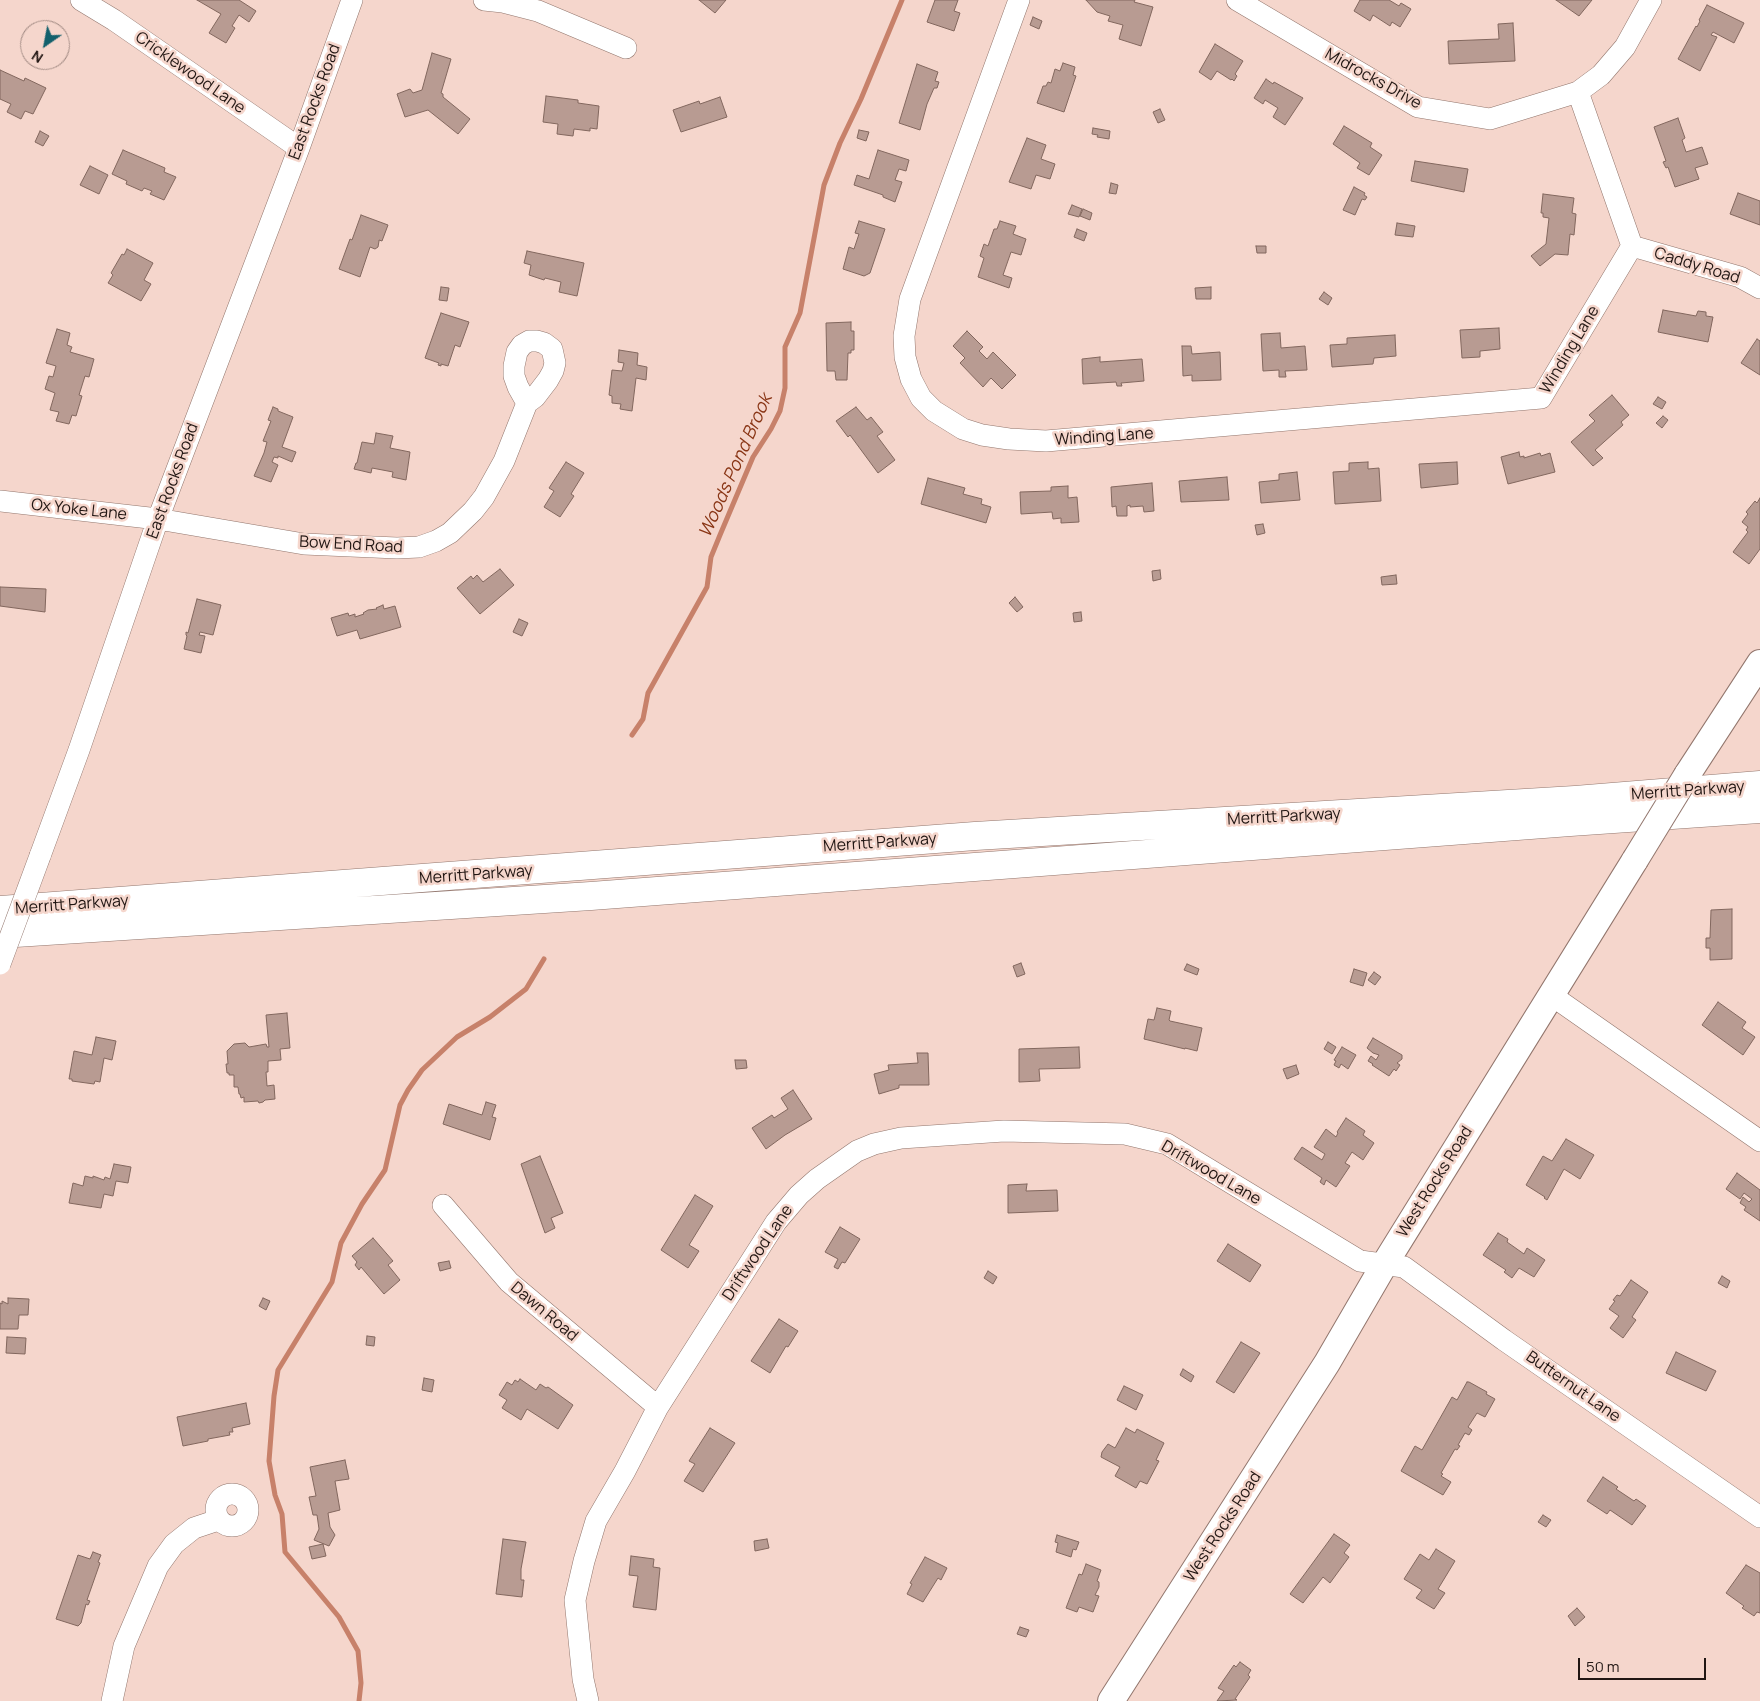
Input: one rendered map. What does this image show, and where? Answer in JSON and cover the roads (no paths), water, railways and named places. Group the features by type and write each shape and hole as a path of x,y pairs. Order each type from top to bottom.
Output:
{"highway":[{"name":"Merritt Parkway","path":"0,910 975,836 1575,800 1760,785"},
{"name":"Merritt Parkway","path":"0,934 591,896 1760,809"}],"main road":[{"name":"West Rocks Road","path":"1111,1701 1327,1363 1384,1265 1687,775 1760,663"}],"street":[{"name":"Cricklewood Lane","path":"81,0 114,20 299,148"},
{"name":"East Rocks Road","path":"0,964 79,750 158,519 299,148 352,0"},
{"path":"484,0 502,2 538,11 626,48"},
{"name":"Winding Lane","path":"1018,0 910,299 904,336 905,358 911,379 921,398 934,411 963,429 982,435 1009,439 1046,441 1542,398 1632,246"},
{"name":"Midrocks Drive","path":"1238,0 1418,107 1490,119 1578,92 1602,75 1625,47 1651,0"},
{"path":"1578,92 1632,246"},
{"name":"Caddy Road","path":"1632,246 1740,277 1760,288"},
{"name":"Bow End Road","path":"158,519 304,544 378,548 419,547 436,541 450,533 473,512 484,497 504,461 526,403"},
{"name":"Ox Yoke Lane","path":"0,501 158,519"},
{"path":"1551,995 1760,1141"},
{"name":"Driftwood Lane","path":"588,1701 583,1679 575,1600 596,1521 625,1471 658,1407 776,1222 799,1195 817,1179 857,1151 874,1144 901,1138 1004,1131 1125,1134 1147,1138 1167,1144 1360,1261 1384,1265"},
{"name":"Dawn Road","path":"443,1204 509,1282 658,1407"},
{"name":"Butternut Lane","path":"1384,1265 1404,1267 1504,1340 1760,1517"},
{"path":"112,1701 124,1646 158,1566 174,1544 194,1528 218,1520"}],"waterway":[{"name":"Woods Pond Brook","path":"632,735 643,719 648,693 707,587 711,557 720,535 753,457 780,411 785,388 785,347 800,313 824,185 840,143 861,99 902,0"},
{"name":"Woods Pond Brook","path":"359,1701 361,1683 358,1651 339,1617 285,1552 282,1514 275,1495 269,1461 278,1370 332,1282 341,1243 362,1204 385,1170 400,1105 408,1090 422,1070 457,1037 490,1017 526,989 544,959"}]}
